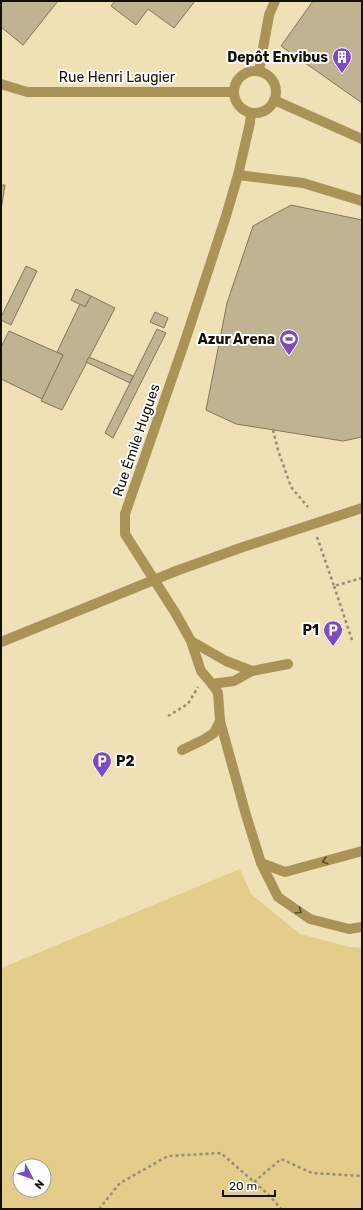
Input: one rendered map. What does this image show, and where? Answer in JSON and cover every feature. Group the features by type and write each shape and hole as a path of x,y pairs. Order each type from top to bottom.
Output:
{"street":[{"path":"259,71 268,15 275,1"},
{"path":"252,71 259,71 272,79 276,93 271,106 265,111 251,113 239,106 235,99 235,85 239,78 245,74 252,71"},
{"name":"Rue Henri Laugier","path":"1,84 27,92 234,92"},
{"path":"274,100 362,139"},
{"name":"Rue Émile Hugues","path":"212,684 201,671 191,641 176,614 125,534 125,514 189,331 238,175 251,113"},
{"path":"238,175 303,183 362,201"},
{"path":"1,642 154,580 243,546 362,508"},
{"path":"191,641 226,661 252,671"},
{"path":"288,664 252,671 234,681 212,684 218,693 220,721 246,815 261,862 278,897 310,919 349,929 362,927"},
{"path":"182,750 214,733 220,721"},
{"path":"261,862 284,872 362,851"}],"path":[{"path":"273,430 278,450 291,487 308,507"},
{"path":"315,534 334,586 352,644"},
{"path":"334,586 362,578"},
{"path":"168,716 188,704 198,688 201,671"},
{"path":"99,1209 120,1183 168,1156 221,1153 269,1195 281,1209"},
{"path":"254,1182 280,1159 312,1173 362,1176"}],"shaded area":[{"path":"1,1 362,1 362,1209 1,1209"},
{"path":"240,869 251,894 300,934 350,947 362,948 362,1209 1,1209 1,970 4,967"}],"building":[{"path":"1,1 58,1 23,45 1,27"},
{"path":"115,1 195,1 174,28 148,9 136,25 111,6"},
{"name":"Depôt Envibus","path":"313,1 362,1 362,103 281,46"},
{"path":"1,185 5,185 1,210"},
{"name":"Azur Arena","path":"291,205 362,220 362,437 343,441 236,424 206,410 227,303 253,226"},
{"path":"26,266 37,271 11,325 1,320 1,317"},
{"path":"76,289 91,296 85,307 71,300"},
{"path":"91,296 115,308 62,410 41,401 63,355 57,352 80,304 85,307"},
{"path":"155,312 168,318 164,328 150,322"},
{"path":"157,329 166,333 113,438 105,433"},
{"path":"9,331 63,355 42,399 1,379 1,347"},
{"path":"89,357 133,376 130,383 86,362"}],"place":[{"name":"Depôt Envibus","path":"342,74"},
{"name":"Azur Arena","path":"289,356"},
{"name":"P1","path":"333,647"},
{"name":"P2","path":"102,778"}]}
